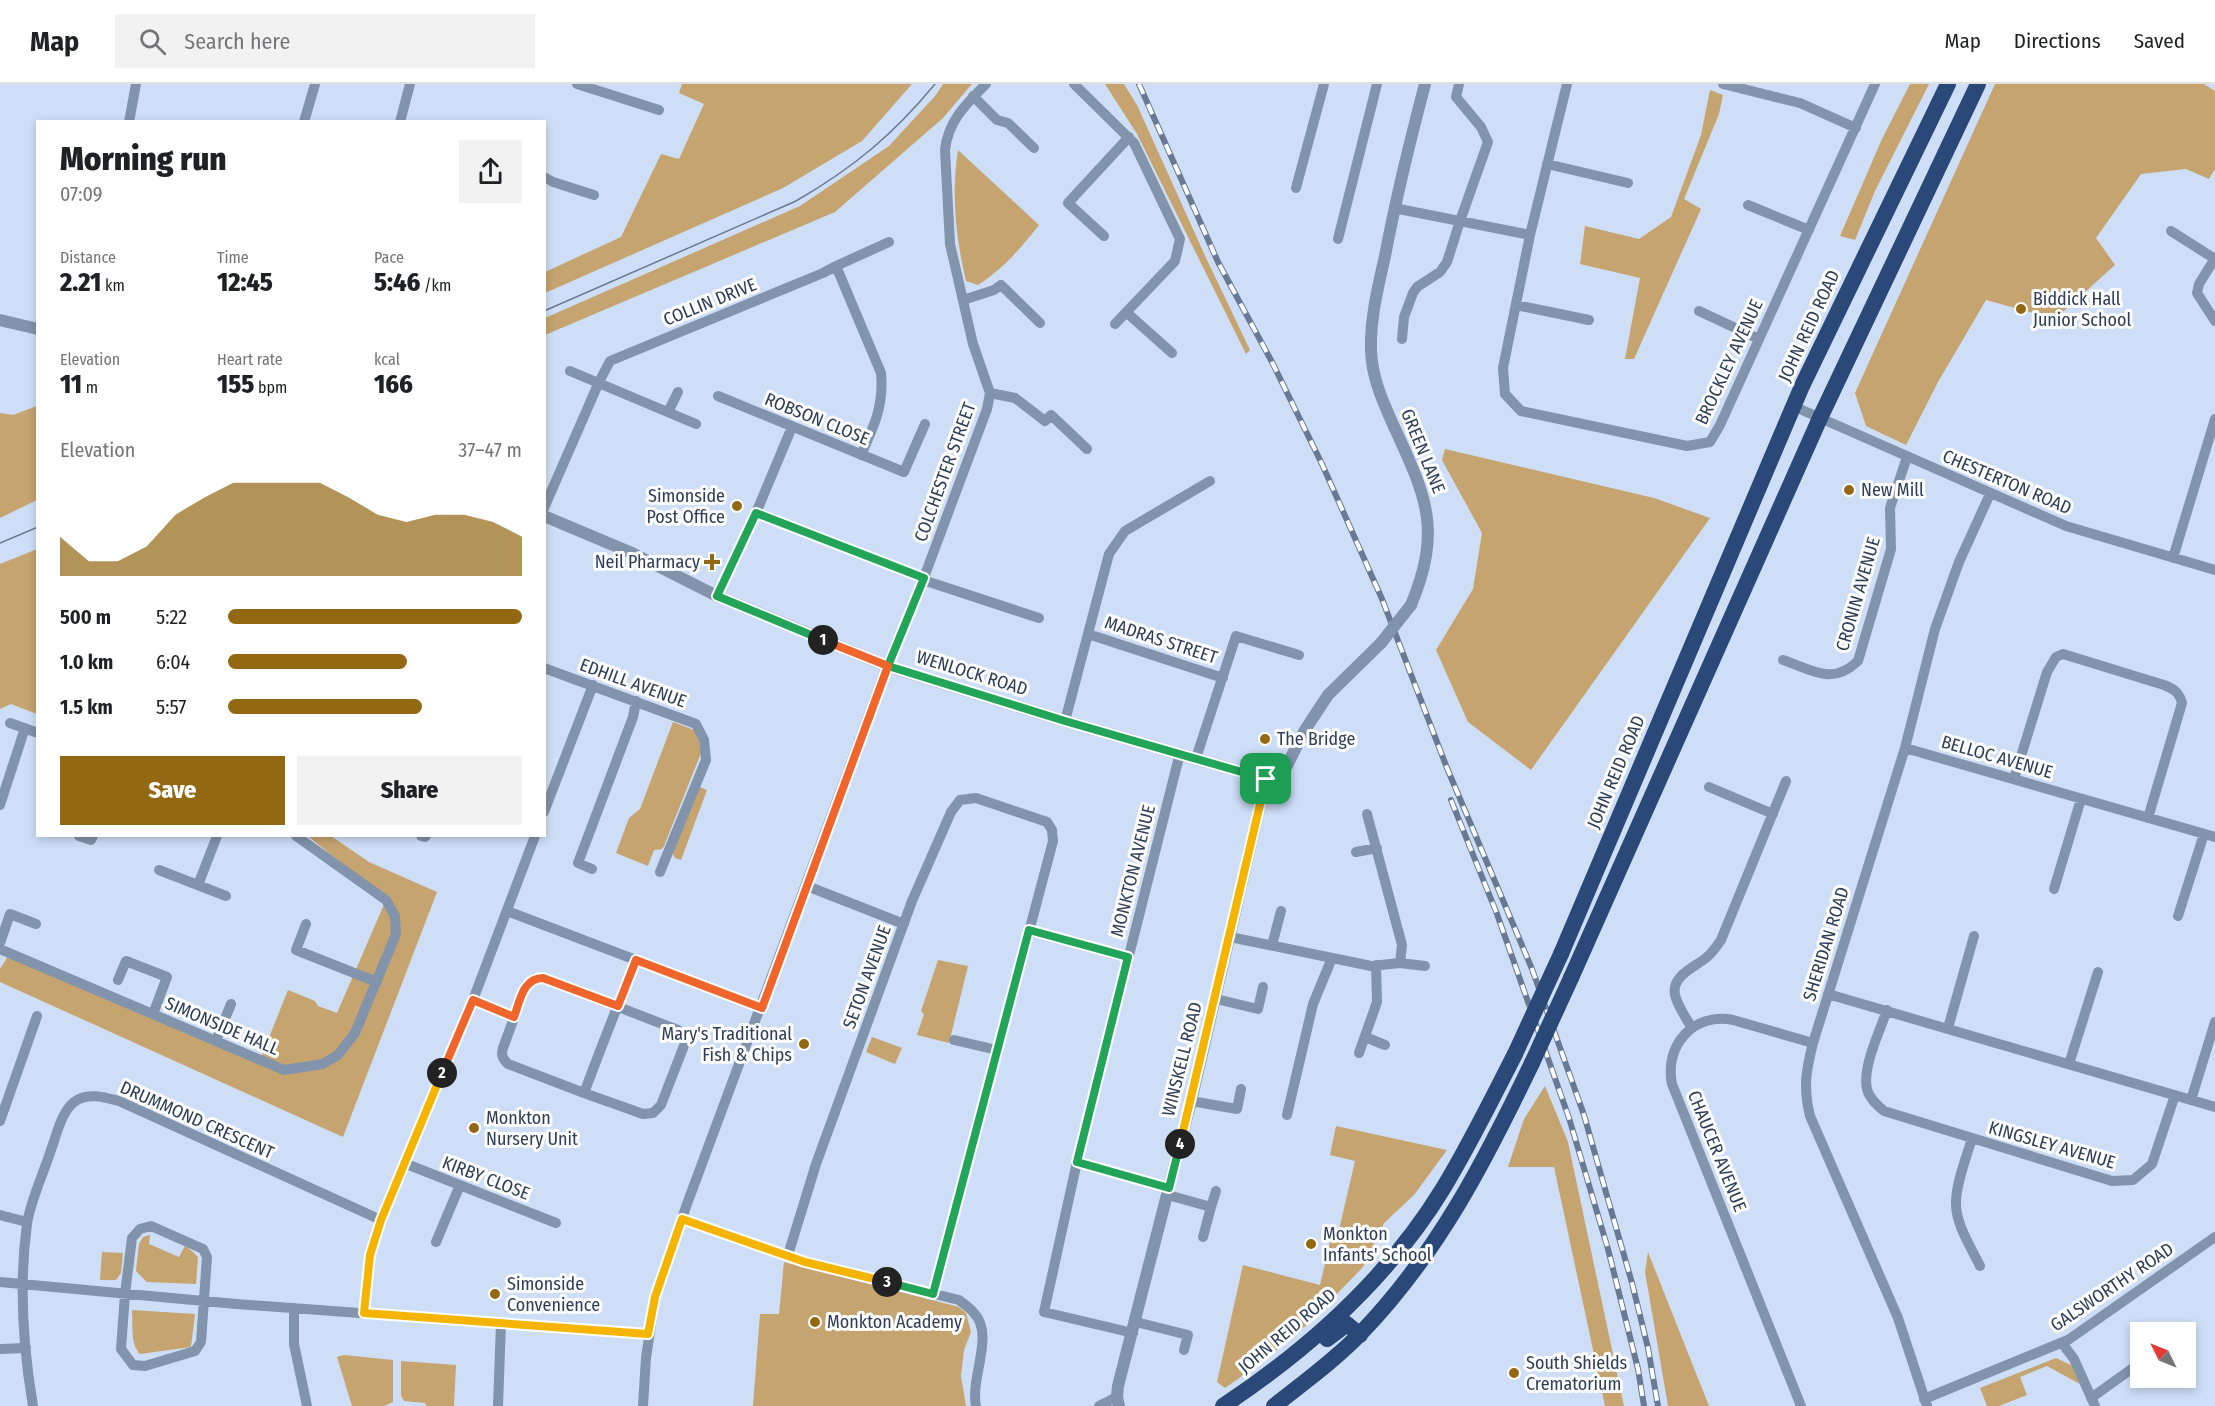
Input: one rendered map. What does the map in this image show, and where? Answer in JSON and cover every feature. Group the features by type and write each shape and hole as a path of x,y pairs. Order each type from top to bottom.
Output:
{"highway":[{"name":"JOHN REID ROAD","path":"1223,1406 1274,1372 1357,1297 1418,1226 1444,1187 1515,1054 1561,954 1793,406 1948,84"},
{"path":"1274,1406 1360,1335 1413,1274 1451,1218 1491,1149 1571,978 1820,418 1978,84"},
{"path":"1228,1406 1265,1389 1317,1348 1338,1328 1347,1324 1360,1335"}],"street":[{"path":"129,120 136,84"},
{"path":"305,120 315,84"},
{"path":"401,120 410,84"},
{"path":"577,84 659,110"},
{"name":"COLCHESTER STREET","path":"643,1406 648,1334 655,1297 888,666 979,430 990,393 973,344 950,244 945,150 947,135 956,116 986,84"},
{"path":"1074,84 1134,143 1180,238 1175,261 1115,324"},
{"path":"1296,189 1324,84"},
{"path":"1338,239 1377,84"},
{"name":"GREEN LANE","path":"1266,779 1282,775 1305,730 1328,695 1381,643 1411,605 1424,571 1429,536 1427,512 1418,479 1378,390 1371,353 1373,315 1394,208 1423,84"},
{"path":"1402,339 1404,317 1413,293 1417,287 1440,272 1447,262 1488,142 1481,127 1456,97 1459,84"},
{"name":"BROCKLEY AVENUE","path":"1567,84 1530,235 1503,368 1505,394 1521,411 1687,446 1710,442 1720,425 1875,84"},
{"path":"1723,84 1800,103 1856,129"},
{"path":"973,96 997,120 1008,123 1034,148"},
{"path":"1104,236 1068,203 1129,137"},
{"path":"1547,164 1628,183"},
{"path":"546,178 594,195"},
{"path":"1748,205 1809,230"},
{"path":"1394,208 1530,235"},
{"path":"2171,231 2215,258 2199,284 2198,292 2215,321"},
{"name":"COLLIN DRIVE","path":"599,382 610,361 823,273 889,242"},
{"path":"836,266 881,373 879,413 861,455"},
{"path":"963,300 994,290 1001,285 1040,323"},
{"path":"1516,305 1589,320"},
{"path":"1699,311 1759,339"},
{"path":"1126,312 1172,353"},
{"path":"1392,314 1404,317"},
{"path":"0,320 36,329"},
{"path":"570,371 696,424"},
{"path":"546,503 599,382"},
{"path":"669,412 678,392"},
{"path":"990,393 1015,398 1045,421 1051,415 1087,449"},
{"name":"ROBSON CLOSE","path":"718,396 904,472 925,424"},
{"name":"CHESTERTON ROAD","path":"1793,406 2066,526 2215,570"},
{"path":"2173,558 2210,451 2215,419"},
{"path":"717,596 756,513 792,427"},
{"name":"CRONIN AVENUE","path":"1783,660 1829,675 1849,670 1858,661 1891,549 1890,508 1907,457"},
{"path":"1065,721 1109,554 1125,531 1210,481"},
{"name":"SHERIDAN ROAD","path":"1926,1403 1898,1318 1810,1116 1805,1096 1805,1076 1813,1043 1905,748 1935,629 1959,562 1990,494"},
{"path":"756,513 923,579 1040,618"},
{"name":"WENLOCK ROAD","path":"546,517 632,553 717,596 888,666 1065,721 1266,779"},
{"name":"MADRAS STREET","path":"1089,634 1223,678"},
{"path":"1196,758 1236,636 1299,655"},
{"path":"2014,779 2047,672 2056,657 2063,654 2164,685 2179,694 2182,703 2148,818"},
{"name":"EDHILL AVENUE","path":"546,669 696,724 704,740 706,760 660,872"},
{"path":"546,807 592,685"},
{"path":"592,869 578,863 633,717 636,701"},
{"path":"10,723 36,732"},
{"path":"0,805 25,728"},
{"name":"BELLOC AVENUE","path":"1905,748 2215,837"},
{"name":"MONKTON AVENUE","path":"1134,1328 1044,1312 1077,1162 1180,753"},
{"name":"WINSKELL ROAD","path":"1099,1406 1118,1401 1118,1386 1216,999 1266,779"},
{"path":"1786,781 1721,940 1706,958 1685,972 1674,992 1677,1003 1692,1028 1705,1021 1720,1018 1813,1043"},
{"path":"1708,787 1773,814"},
{"name":"SETON AVENUE","path":"788,1255 816,1164 904,924 951,812 960,800 976,798 1047,822 1052,830 1053,841 1029,930"},
{"path":"2054,889 2081,799"},
{"path":"1367,814 1402,945 1400,963"},
{"path":"2178,916 2204,834"},
{"path":"198,885 217,837"},
{"name":"SIMONSIDE HALL","path":"0,949 284,1070 323,1064 338,1055 355,1033 396,934 395,916 386,900 297,837"},
{"path":"364,1313 370,1255 381,1220 473,1000 536,837"},
{"path":"1356,852 1377,848"},
{"path":"159,870 226,896"},
{"path":"807,886 904,924"},
{"path":"507,911 762,1008"},
{"path":"1272,945 1281,911"},
{"path":"0,943 10,915 36,924"},
{"path":"306,924 296,950 377,982"},
{"path":"933,1294 1029,930 1128,957"},
{"path":"1948,1028 1974,936"},
{"path":"1230,937 1376,965 1400,963 1425,966"},
{"path":"1287,1115 1313,1004 1332,958"},
{"path":"584,1093 636,960"},
{"path":"118,980 126,961 167,977 153,1014"},
{"path":"1359,1053 1377,1002 1376,965"},
{"path":"2069,1064 2097,972"},
{"path":"536,978 543,978 618,1006 678,1030 684,1038 685,1043 661,1106 648,1115 508,1064 501,1054 526,985 536,978"},
{"path":"1216,999 1258,1009 1263,987"},
{"path":"1828,994 2215,1107"},
{"path":"473,1000 514,1017"},
{"path":"216,1041 231,1004"},
{"name":"KINGSLEY AVENUE","path":"1887,1010 1866,1072 1867,1090 1873,1101 1884,1111 2112,1181 2133,1180 2152,1164 2175,1095"},
{"path":"0,1121 37,1016"},
{"path":"2191,1100 2215,1022"},
{"name":"CHAUCER AVENUE","path":"1692,1028 1678,1043 1671,1056 1669,1071 1672,1084 1801,1406"},
{"path":"1365,1037 1384,1045"},
{"path":"954,1040 997,1050"},
{"path":"1191,1101 1237,1109 1240,1089"},
{"name":"DRUMMOND CRESCENT","path":"33,1406 26,1363 24,1284 27,1222 56,1137 68,1109 79,1100 96,1096 119,1101 381,1220"},
{"name":"KINGSLEY AVENUE","path":"1972,1138 1959,1180 1956,1204 1962,1231 1980,1266"},
{"path":"1077,1162 1211,1207"},
{"name":"KIRBY CLOSE","path":"404,1163 556,1223"},
{"path":"436,1242 460,1185"},
{"path":"1203,1237 1216,1191"},
{"path":"0,1215 27,1222"},
{"path":"682,1219 805,1262 960,1300 976,1314 984,1333 975,1380 976,1406"},
{"path":"151,1226 203,1249 207,1257 205,1301 201,1342 195,1351 145,1366 133,1365 121,1349 125,1294 132,1238 140,1229 151,1226"},
{"name":"GALSWORTHY ROAD","path":"1926,1403 2062,1343 2215,1237"},
{"path":"0,1282 205,1301 648,1334"},
{"path":"294,1308 294,1344 307,1406"},
{"path":"498,1406 501,1323"},
{"path":"1134,1328 1188,1335 1184,1350"},
{"path":"2062,1343 2074,1359 2093,1402 2130,1371"},
{"path":"0,1349 26,1348"}],"shaded area":[{"path":"682,84 912,84 862,141 783,188 546,293 546,272 621,237 661,154 679,159 704,104 679,93"},
{"path":"943,84 972,84 943,118 835,212 546,335 546,318 800,206 889,146 936,95"},
{"path":"1105,84 1124,84 1137,105 1250,350 1246,354 1137,134"},
{"path":"1910,84 1929,84 1875,191 1855,240 1840,236 1882,139"},
{"path":"1995,84 2204,84 2215,91 2215,169 2209,179 2186,169 2141,174 2096,238 2115,265 2055,319 1986,300 1938,382 1906,445 1866,426 1855,393"},
{"path":"1710,90 1723,95 1719,114 1684,199 1701,209 1634,359 1625,359 1640,278 1580,264 1585,226 1639,239 1671,217 1701,135"},
{"path":"958,150 1039,225 1011,258 978,285 966,281 960,249 955,200"},
{"path":"36,406 36,500 0,518 0,413 13,415"},
{"path":"1445,449 1654,498 1710,518 1531,770 1468,722 1436,650 1473,589 1482,533 1442,460"},
{"path":"36,549 36,714 11,704 0,709 0,564"},
{"path":"673,722 694,730 698,735 701,753 664,846 662,849 654,850 648,866 616,853 629,818 640,809"},
{"path":"697,786 707,790 681,860 675,858 672,852"},
{"path":"309,837 332,837 369,862 437,892 343,1137 0,982 0,969 10,953 260,1060 288,990 337,1013 386,900"},
{"path":"938,960 968,966 949,1043 917,1035 924,1014 921,1011"},
{"path":"872,1037 902,1048 895,1064 866,1052"},
{"path":"1545,1086 1568,1142 1624,1406 1605,1406 1554,1167 1508,1167 1524,1119"},
{"path":"1336,1126 1447,1150 1414,1195 1384,1223 1363,1267 1309,1323 1265,1360 1225,1388 1217,1382 1243,1265 1320,1285 1333,1229 1339,1230 1355,1161 1330,1155"},
{"path":"150,1235 149,1244 179,1257 185,1246 198,1257 196,1284 147,1282 136,1271 139,1244 143,1237"},
{"path":"102,1252 123,1253 121,1273 116,1280 100,1280"},
{"path":"1648,1252 1709,1406 1668,1406 1645,1272"},
{"path":"784,1262 959,1307 966,1313 971,1332 964,1350 961,1376 966,1406 753,1406 760,1314 779,1314"},
{"path":"132,1310 195,1314 191,1347 140,1354 133,1339"},
{"path":"344,1355 393,1360 393,1402 384,1406 352,1406 337,1357"},
{"path":"2056,1358 2073,1366 2080,1384 2047,1366 2020,1377 2027,1395 1999,1406 1987,1406 1980,1388"},
{"path":"401,1361 456,1365 454,1406 426,1406 425,1403 404,1401 401,1396"}],"tram line":[{"path":"546,310 796,201 817,189 888,135 935,84"},
{"path":"0,543 36,528"}],"railway":[{"path":"1139,84 1218,262 1272,362 1322,464 1382,599 1447,768 1532,969 1584,1115 1632,1283 1648,1348 1658,1406"},
{"path":"1451,800 1497,914 1569,1118 1608,1249 1638,1369 1644,1406"}],"place":[{"name":"Biddick Hall Junior School","path":"2021,309"},
{"name":"New Mill","path":"1849,490"},
{"name":"Simonside Post Office","path":"737,506"},
{"name":"Neil Pharmacy","path":"712,562"},
{"name":"The Bridge","path":"1265,739"},
{"name":"Mary's Traditional Fish & Chips","path":"804,1044"},
{"name":"Monkton Nursery Unit","path":"474,1128"},
{"name":"Monkton Infants' School","path":"1311,1244"},
{"name":"Simonside Convenience","path":"495,1294"},
{"name":"Monkton Academy","path":"815,1322"},
{"name":"South Shields Crematorium","path":"1514,1373"}],"route":[{"path":"1266,779 1065,721 888,666 924,578 756,513 717,596 888,666 762,1008 636,960 618,1006 543,978 536,978 526,985 514,1017 473,1000 381,1220 370,1255 364,1313 648,1334 655,1297 682,1219 805,1262 933,1294 1029,930 1128,957 1077,1162 1169,1188 1216,999 1266,779"}]}
